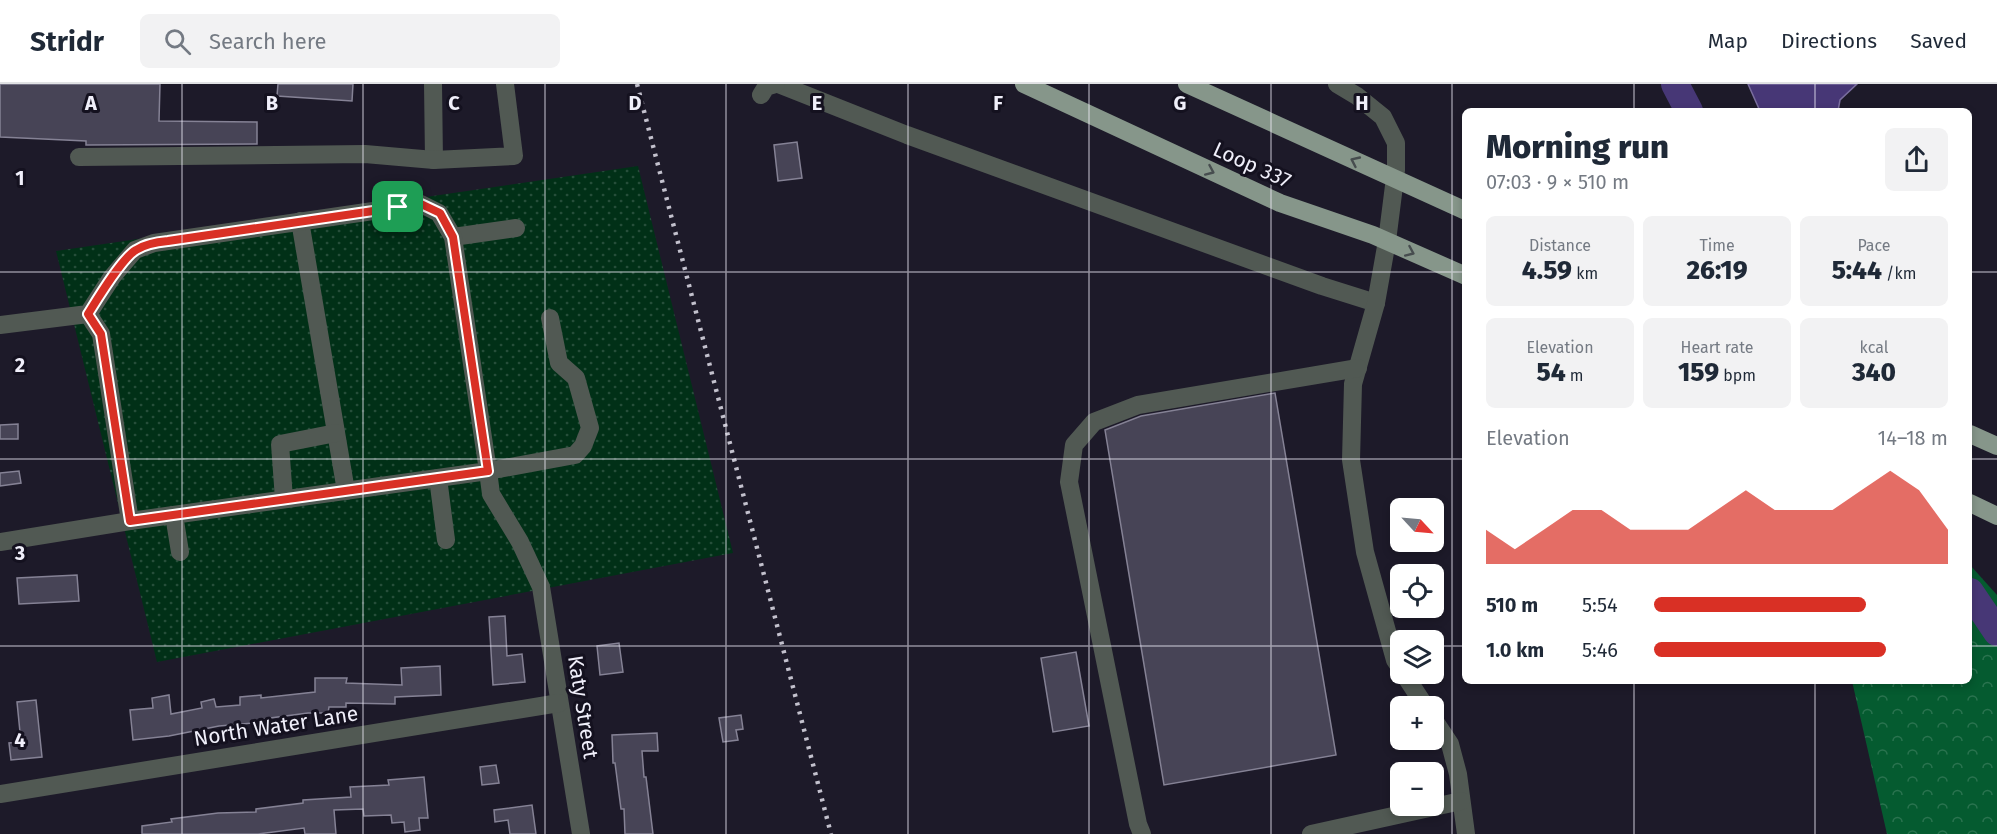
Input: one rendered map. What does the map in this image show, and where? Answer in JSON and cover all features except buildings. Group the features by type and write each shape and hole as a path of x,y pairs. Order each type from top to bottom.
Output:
{"main road":[{"name":"Loop 337","path":"1024,84 1280,203 1387,241 1462,274"},
{"path":"1051,84 1103,109 1175,156"},
{"path":"1177,84 1206,93"},
{"path":"1187,84 1462,209"},
{"path":"1972,435 1997,446"},
{"path":"1972,504 1997,516"}],"street":[{"path":"433,84 434,160"},
{"path":"79,157 365,154 434,160 514,156 505,84"},
{"path":"761,96 766,87 777,84 907,135 1322,286 1376,303"},
{"path":"1337,84 1357,96 1383,117 1396,143 1387,241 1376,303 1353,384 1351,460 1365,552 1390,642"},
{"path":"0,325 88,314 112,277 135,250 154,243 421,204 440,213 453,237 516,228"},
{"path":"300,221 345,491"},
{"name":"Katy Street","path":"453,237 491,494 520,542 541,587 581,834"},
{"path":"88,314 101,334 130,521"},
{"path":"0,542 130,521 488,471 575,455 583,446 590,428 576,378 559,363 549,318"},
{"path":"1142,834 1138,824 1069,482 1074,446 1094,422 1138,405 1358,368"},
{"path":"284,499 280,444 336,434"},
{"path":"438,478 446,540"},
{"path":"174,515 180,552"},
{"name":"North Water Lane","path":"0,794 559,703"},
{"path":"1444,735 1450,744 1458,774 1466,834"},
{"path":"1311,834 1461,801"}],"green space":[{"path":"638,166 733,553 157,662 56,251"},
{"path":"1972,567 1997,595 1997,834 1887,834 1853,684 1972,684"}],"shaded area":[{"path":"1748,84 1857,84 1840,100 1839,108 1759,108"}],"waterway":[{"path":"1675,84 1687,108"},
{"path":"1972,595 1997,632"}],"railway":[{"path":"637,84 831,834"}],"route":[{"path":"421,204 440,213 453,237 488,471 130,521 101,334 88,314 112,277 135,250 154,243 398,207 421,204"}]}
